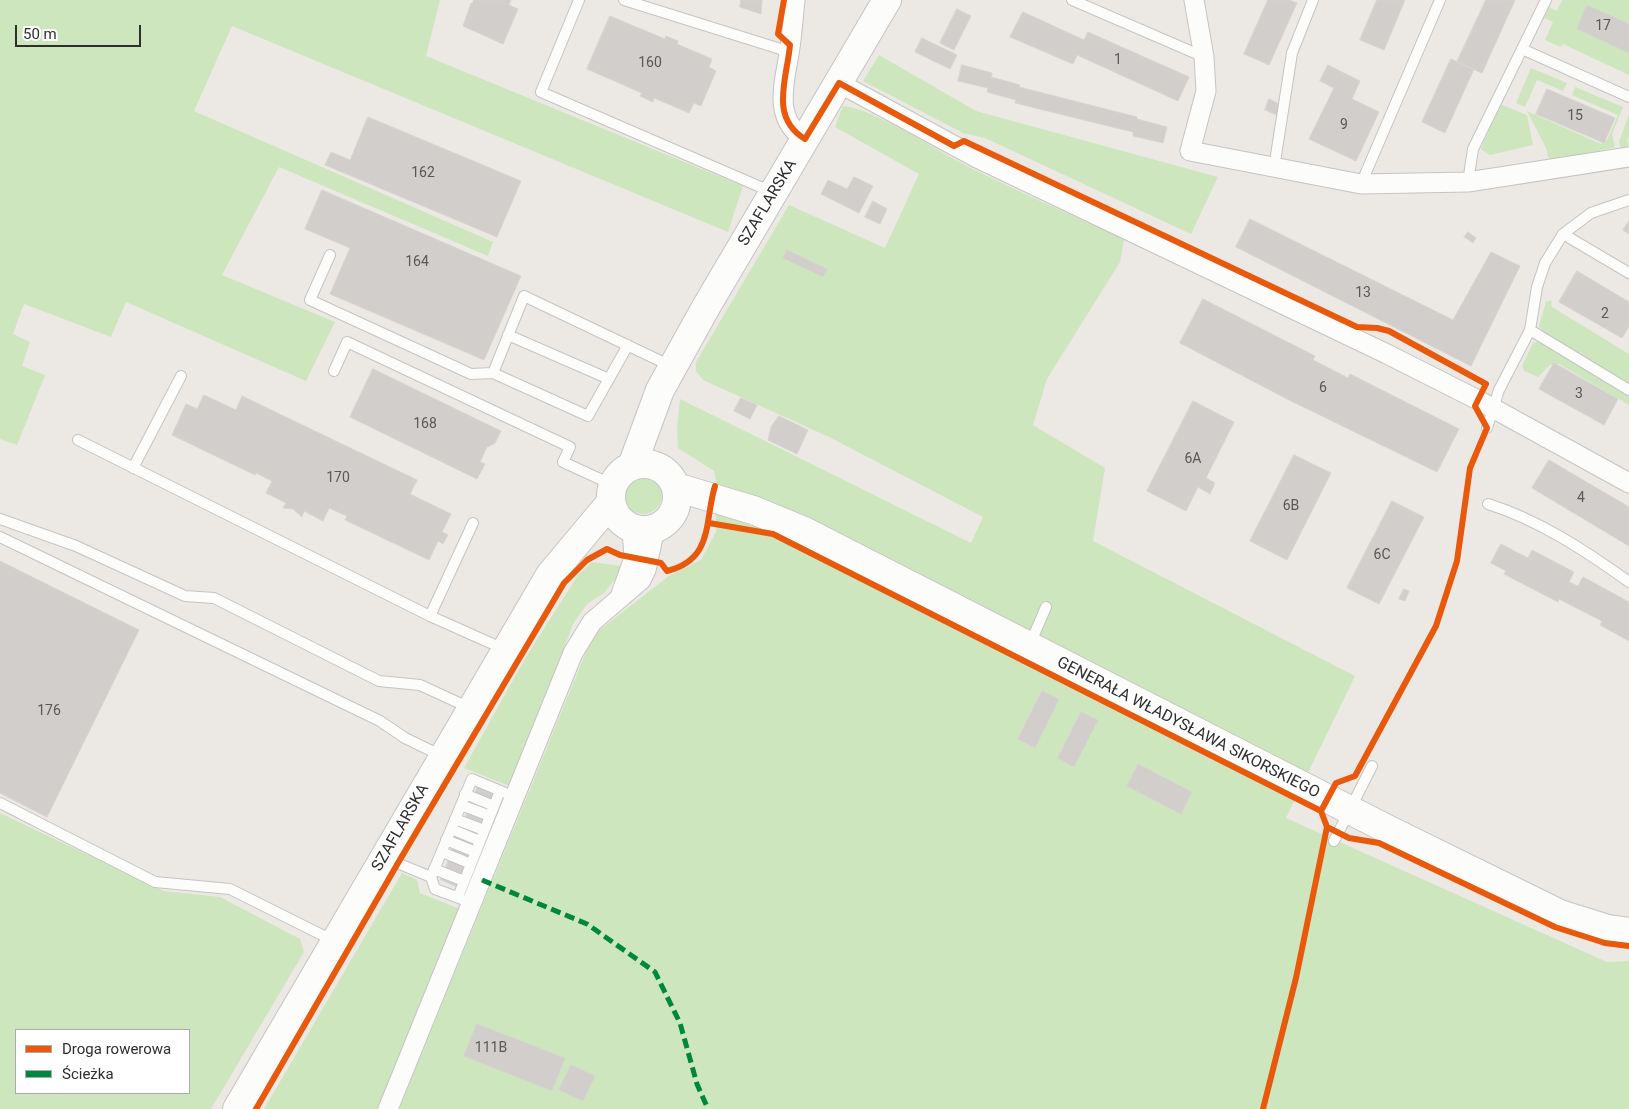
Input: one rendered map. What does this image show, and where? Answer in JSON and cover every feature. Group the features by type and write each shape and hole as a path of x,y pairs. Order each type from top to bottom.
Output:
{"street":[{"path":"795,0 790,52 782,100 786,118 795,133 805,139"},
{"name":"SZAFLARSKA","path":"237,1109 550,575 612,494 624,470 632,466 660,390 887,0"},
{"path":"1194,0 1204,57 1206,91 1190,151 1361,184 1468,182 1629,157"},
{"path":"839,83 977,158 1387,354 1494,408 1629,483"},
{"name":"SZAFLARSKA","path":"388,1109 465,900 508,794 576,646 592,622 619,600 629,578 634,558 654,508 654,409"},
{"path":"632,466 642,464 654,508"},
{"path":"612,494 620,519 654,508"},
{"path":"569,550 654,508"},
{"name":"GENERAŁA WŁADYSŁAWA SIKORSKIEGO","path":"654,508 753,510 804,531 1028,647 1560,914 1608,929 1629,932"}],"lane":[{"path":"579,0 541,92 774,193"},
{"path":"624,0 790,52"},
{"path":"1072,0 1204,57"},
{"path":"1274,168 1292,53 1313,0"},
{"path":"1361,184 1440,0"},
{"path":"1468,182 1473,149 1546,0"},
{"path":"1522,49 1629,97"},
{"path":"1487,428 1499,390 1530,330 1537,287 1545,263 1563,234 1591,213 1629,200"},
{"path":"1563,234 1629,273"},
{"path":"330,255 310,300 471,374 493,373 588,416 628,345"},
{"path":"493,373 524,296 673,367"},
{"path":"1530,330 1629,390"},
{"path":"508,335 609,379"},
{"path":"334,371 347,342 570,447 563,462 612,494"},
{"path":"133,468 181,376"},
{"path":"78,440 430,616 505,650"},
{"path":"1488,504 1513,512 1582,550 1629,582"},
{"path":"0,519 76,546 185,596 214,598 379,681 420,685 471,709"},
{"path":"430,616 473,523"},
{"path":"0,536 380,721 405,738 443,756"},
{"path":"1028,647 1046,607"},
{"path":"1334,842 1372,766"},
{"path":"472,779 508,794 494,806 484,830 464,881 465,900 434,889 433,873 466,794 472,779"},
{"path":"466,794 494,806"},
{"path":"0,803 155,882 230,889 334,941"},
{"path":"461,805 490,816"},
{"path":"455,819 484,830"},
{"path":"451,829 480,841"},
{"path":"446,840 476,852"},
{"path":"442,852 471,864"},
{"path":"384,858 464,881"}],"green space":[{"path":"0,0 440,0 426,56 743,186 728,232 232,26 194,111 493,242 488,256 279,167 222,275 335,322 306,381 126,302 111,337 24,304 13,334 30,342 22,366 45,375 17,445 0,439"},
{"path":"1562,0 1629,0 1629,75 1563,44 1561,47 1545,40 1553,22 1542,17 1547,6 1557,11"},
{"path":"879,55 976,111 1218,177 1191,234 985,138 963,133 863,81"},
{"path":"1531,68 1567,83 1563,91 1537,80 1525,107 1516,103"},
{"path":"1575,87 1623,107 1612,134 1615,147 1550,163 1546,148 1527,111 1601,144 1607,140 1618,115 1572,95"},
{"path":"1500,104 1527,115 1533,145 1490,155 1481,149"},
{"path":"843,106 889,122 988,177 1124,239 1120,262 1047,379 1033,425 1105,468 1093,541 1355,676 1286,818 1607,962 1629,961 1629,1109 399,1109 593,635 669,576 701,560 716,532 716,481 714,471 678,448 677,429 680,399 971,543 983,517 829,437 703,380 696,371 696,362 789,205 885,248 919,174 835,127"},
{"path":"1629,114 1629,138 1627,139 1629,148 1622,151 1619,142"},
{"path":"1551,300 1552,307 1629,354 1629,385 1546,335 1539,326 1546,302"},
{"path":"1540,341 1629,397 1629,405 1559,364 1550,365 1538,377 1524,371 1522,366 1533,343"},
{"path":"643,476 656,482 662,495 656,508 643,514 630,508 624,495 630,482"},
{"path":"592,562 621,566 616,578 604,593 587,604 573,624 512,787 464,768 526,657 578,575"},
{"path":"0,813 164,891 220,897 300,939 304,952 211,1109 0,1109"},
{"path":"402,873 417,880 420,893 460,909 380,1109 264,1109"}],"building":[{"path":"474,0 511,0 509,5 518,9 503,44 463,26 471,3"},
{"path":"741,0 762,0 761,14 740,7"},
{"path":"1268,0 1289,0 1297,3 1269,65 1244,54"},
{"path":"1377,0 1405,0 1384,50 1360,40"},
{"path":"1486,0 1515,0 1482,73 1457,62"},
{"path":"1587,5 1629,24 1629,53 1577,29"},
{"path":"957,9 971,16 954,50 940,43"},
{"path":"1023,12 1084,40 1088,32 1189,77 1178,101 1077,55 1073,64 1010,37"},
{"path":"610,16 665,39 666,36 678,41 677,44 712,59 709,67 716,71 701,106 694,103 689,113 654,98 653,102 640,96 642,93 587,69"},
{"path":"922,38 957,55 950,69 915,52"},
{"path":"1451,59 1474,69 1445,133 1422,122"},
{"path":"962,65 992,73 991,77 1020,85 1019,87 1137,117 1137,119 1167,127 1163,143 1133,136 1133,132 1015,103 1016,100 987,92 988,88 958,81"},
{"path":"1328,65 1360,81 1352,99 1379,112 1356,161 1309,139 1334,88 1320,81"},
{"path":"1547,89 1615,118 1604,143 1536,114"},
{"path":"1269,99 1281,105 1277,115 1265,110"},
{"path":"368,117 521,181 497,237 325,165 331,152 350,160"},
{"path":"854,177 873,186 859,213 821,194 828,180 847,189"},
{"path":"322,190 521,276 484,360 330,294 350,248 305,229"},
{"path":"873,201 887,209 880,224 865,217"},
{"path":"1250,219 1453,320 1491,252 1520,266 1471,366 1236,247"},
{"path":"1629,221 1629,234 1623,230"},
{"path":"1468,232 1476,238 1473,243 1464,237"},
{"path":"787,250 827,269 823,277 783,258"},
{"path":"1577,271 1629,302 1629,326 1622,338 1559,302"},
{"path":"1203,299 1315,356 1313,360 1348,378 1350,374 1459,429 1437,472 1289,400 1180,343"},
{"path":"1554,363 1618,399 1604,425 1539,389"},
{"path":"373,369 501,431 495,443 487,447 480,462 485,464 477,479 350,417"},
{"path":"204,395 236,410 242,396 417,480 410,494 451,514 442,532 448,535 443,544 438,541 429,560 345,520 347,516 329,508 323,521 304,511 302,517 293,509 283,508 286,503 266,493 272,481 256,473 255,475 172,435 186,404 197,409"},
{"path":"741,398 757,405 750,419 734,411"},
{"path":"1193,401 1234,422 1206,478 1215,483 1210,494 1198,487 1186,511 1147,491"},
{"path":"779,416 808,430 797,454 768,440 771,427"},
{"path":"1294,455 1331,473 1287,560 1250,541"},
{"path":"1549,460 1629,507 1629,546 1532,488"},
{"path":"1392,501 1424,517 1379,604 1347,588"},
{"path":"1501,544 1528,558 1532,550 1574,572 1569,582 1578,586 1583,577 1629,602 1629,641 1600,625 1602,621 1559,599 1558,602 1504,574 1506,571 1491,563"},
{"path":"0,561 139,630 47,817 0,793"},
{"path":"1404,589 1409,591 1405,601 1399,599"},
{"path":"1042,691 1059,699 1035,748 1018,739"},
{"path":"1081,712 1098,720 1074,767 1058,758"},
{"path":"1138,764 1192,792 1181,814 1127,786"},
{"path":"481,778 498,784 458,887 441,880"},
{"path":"477,1024 565,1058 552,1091 464,1056"},
{"path":"571,1065 595,1076 583,1101 559,1090"}],"marked path":[{"path":"482,880 587,924 655,972 680,1023 697,1084 708,1109"}],"cycle path":[{"path":"784,0 778,34 790,45 784,84 784,109 787,120 794,130 805,139 839,83 954,146 964,141 1357,327 1389,331 1486,384 1475,406 1487,428 1470,468 1457,561 1436,626 1355,776 1336,783 1321,811"},
{"path":"256,1109 398,863 564,583 587,560 607,549 620,555 661,563 667,571 693,558 704,538 715,486"},
{"path":"709,523 773,534 1321,811 1327,827 1296,978 1263,1109"},
{"path":"1327,827 1349,838 1379,843 1555,927 1605,943 1629,946"}]}
